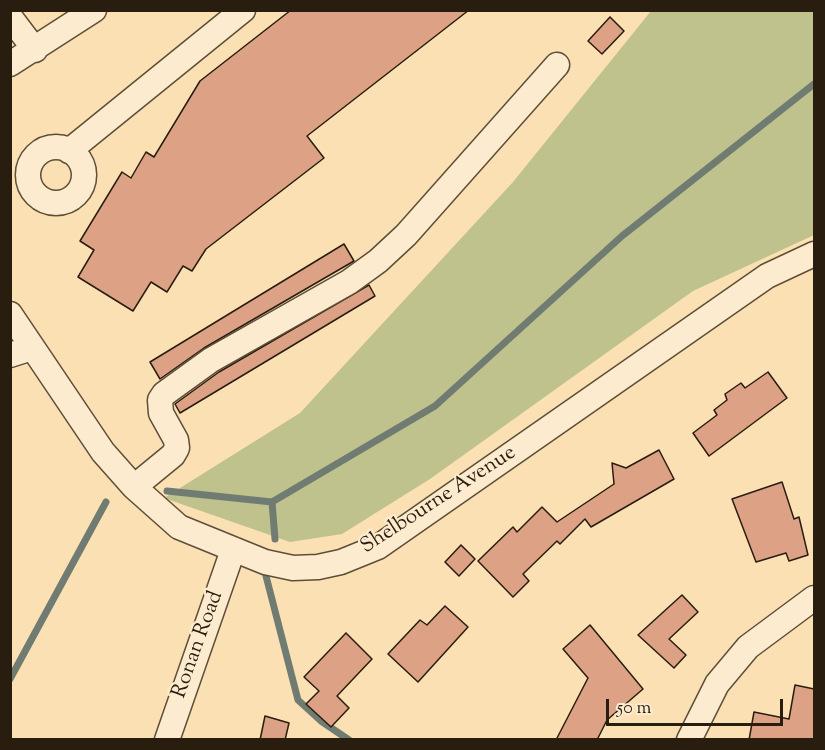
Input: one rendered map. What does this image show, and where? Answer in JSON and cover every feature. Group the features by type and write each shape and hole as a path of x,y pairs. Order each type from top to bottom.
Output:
{"street":[{"path":"10,64 94,10"},
{"path":"69,151 243,10"},
{"path":"10,17 35,50"},
{"path":"134,487 173,455 177,448 176,440 161,413 160,400 164,394 212,360 349,282 378,261 406,236 557,66"},
{"name":"Shelbourne Avenue","path":"10,314 21,351 134,487 179,527 265,562 293,568 341,562 378,547 767,276 814,254"},
{"name":"Ronan Road","path":"167,740 233,550"},
{"path":"689,740 717,684 748,647 814,598"}],"green space":[{"path":"651,11 814,11 814,235 693,291 430,479 342,534 290,542 164,498 300,413 513,182"}],"building":[{"path":"291,10 469,10 307,136 324,158 206,249 192,271 183,266 167,292 151,282 133,311 78,277 94,250 80,241 122,172 131,178 146,152 154,157 200,81"},
{"path":"610,17 624,31 602,54 588,41"},
{"path":"344,244 354,261 204,348 160,379 150,362"},
{"path":"369,285 375,296 180,413 175,404 219,372"},
{"path":"768,372 787,398 709,456 693,433 717,415 714,410 727,400 725,394 741,383 745,388"},
{"path":"659,450 674,479 591,527 585,519 560,544 557,541 523,574 529,581 513,597 478,561 513,527 517,532 542,507 557,522 614,484 612,463 626,468"},
{"path":"782,482 794,519 799,517 808,555 789,561 786,553 756,562 732,499"},
{"path":"461,545 475,559 459,576 445,562"},
{"path":"682,595 698,612 669,639 686,655 674,668 638,635"},
{"path":"445,606 468,627 418,682 388,654 420,620 427,625"},
{"path":"590,625 643,689 607,720 597,740 556,740 588,678 563,649"},
{"path":"346,633 372,659 337,696 349,708 331,727 306,704 319,691 304,677"},
{"path":"795,685 814,689 814,740 749,740 754,712 789,719"},
{"path":"265,716 289,723 285,740 260,740"}],"waterway":[{"path":"167,491 272,502 435,406 622,236 814,84"},
{"path":"10,679 106,502"},
{"path":"272,502 275,539"},
{"path":"266,576 298,700 321,721 349,740"}]}
